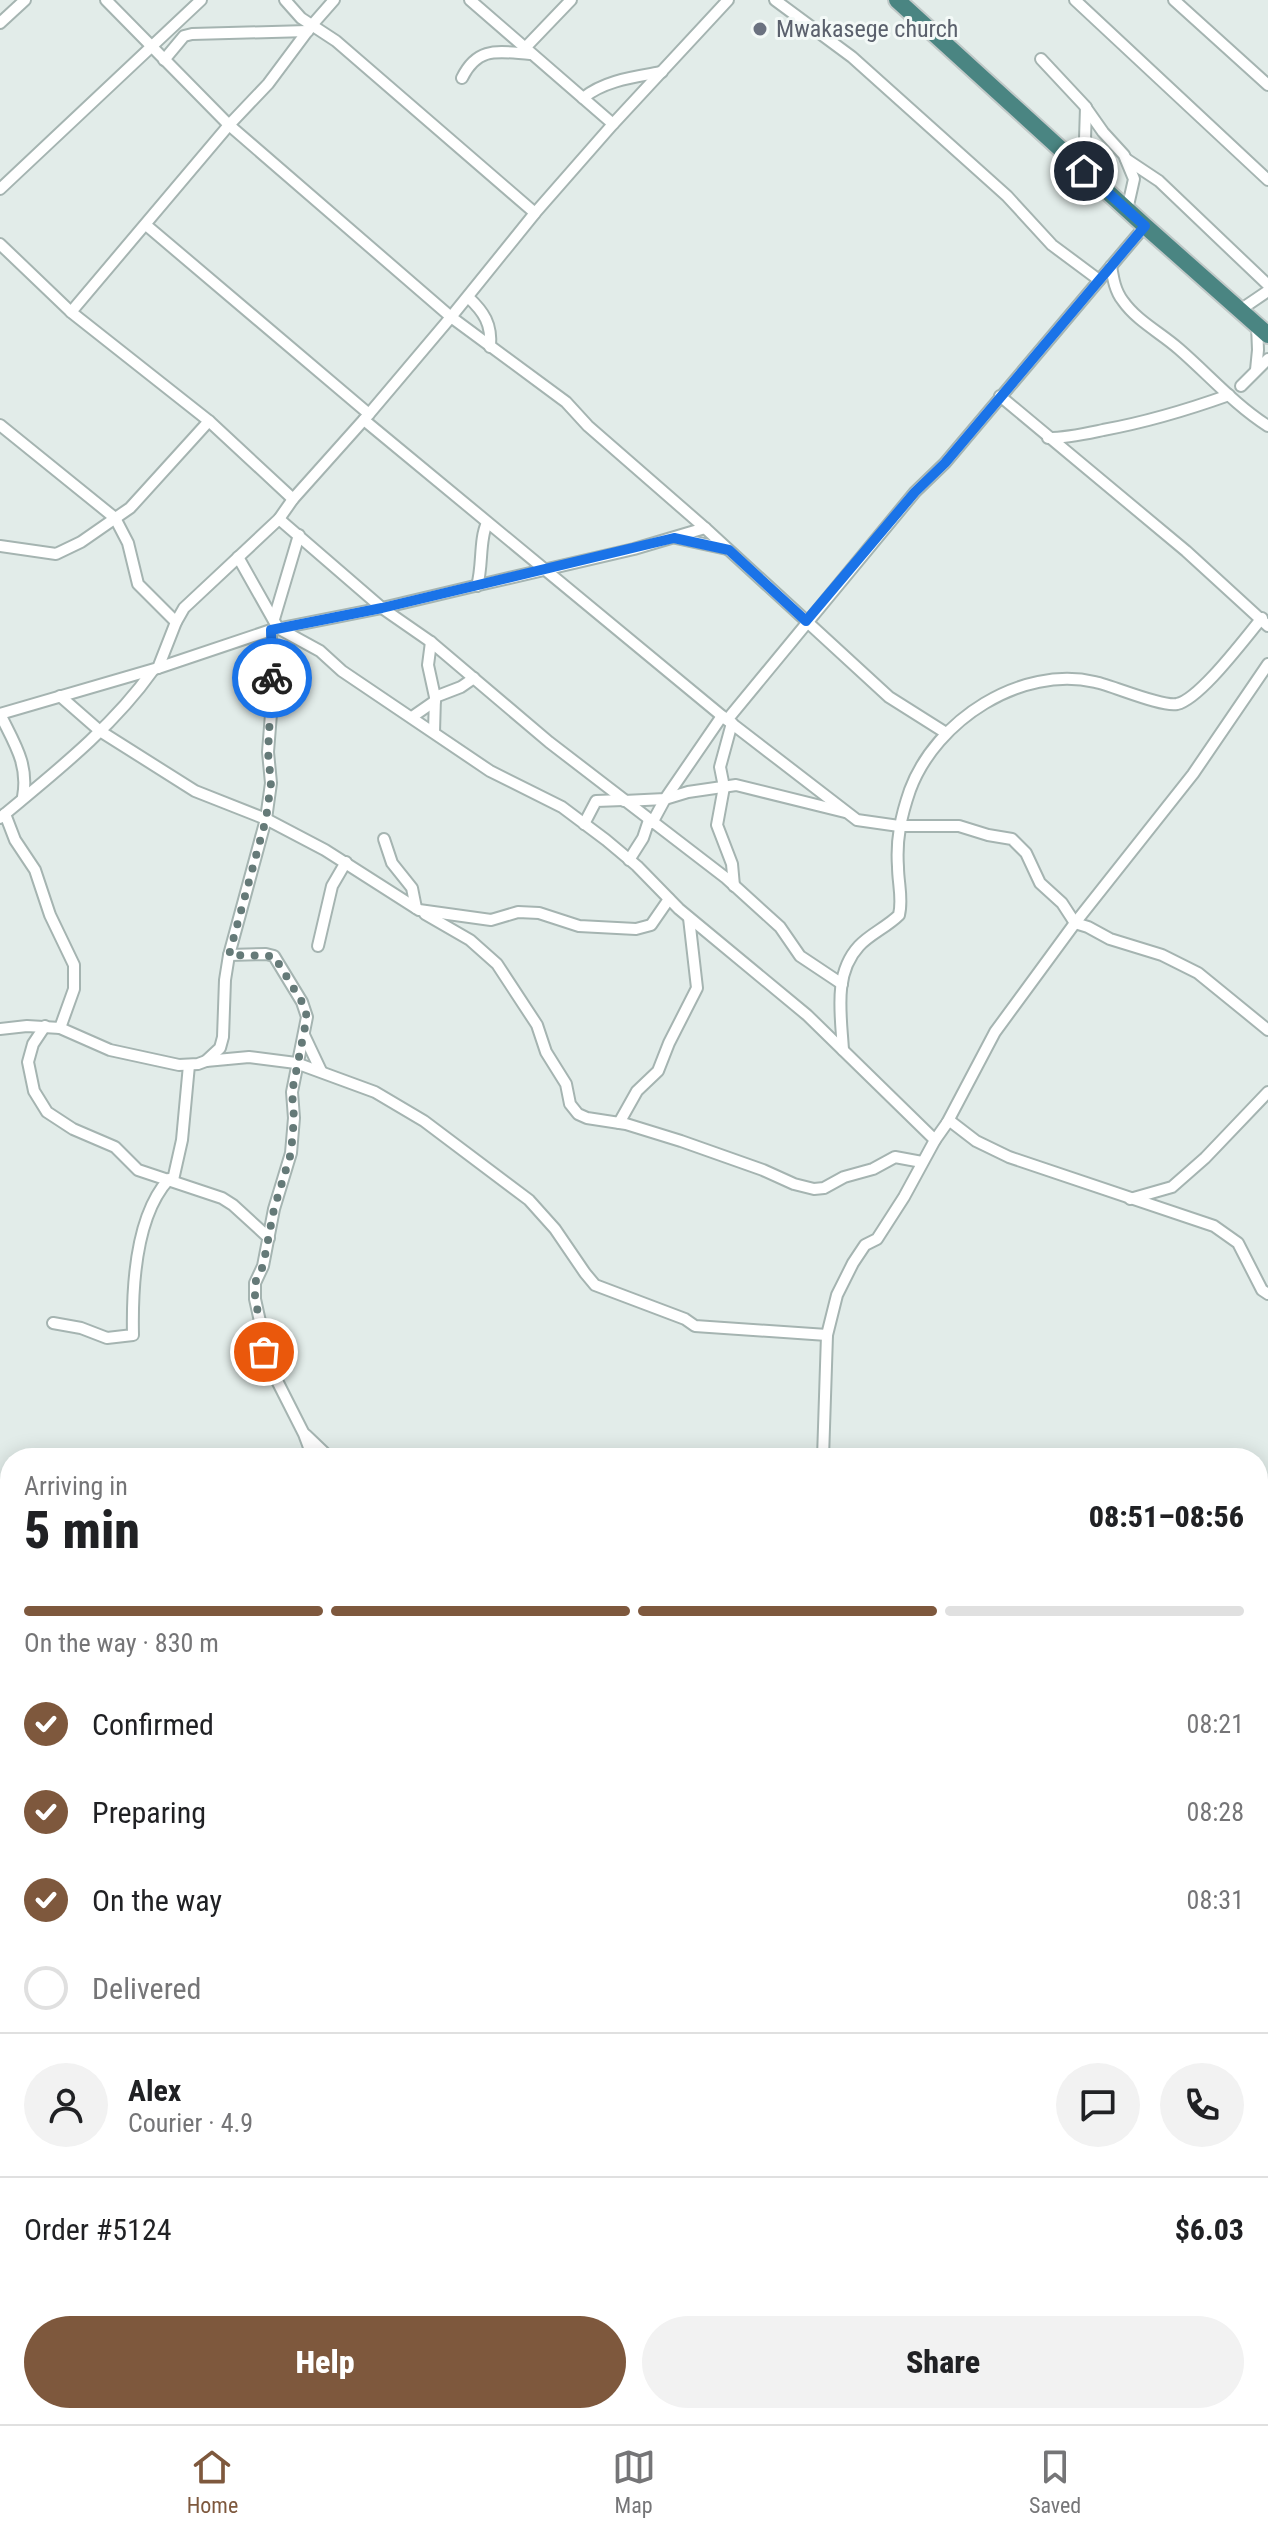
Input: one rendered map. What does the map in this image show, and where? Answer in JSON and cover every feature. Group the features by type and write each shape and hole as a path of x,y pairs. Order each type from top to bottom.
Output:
{"highway":[{"path":"897,0 1262,330"}],"street":[{"path":"0,23 25,0"},
{"path":"106,0 229,125 451,317 566,402 588,426 705,528 889,697 946,733"},
{"path":"0,189 201,0"},
{"path":"285,0 310,28 336,41 535,213"},
{"path":"71,312 229,125 268,84 334,0"},
{"path":"470,0 613,124"},
{"path":"462,78 473,62 487,52 527,51 571,0"},
{"path":"60,1028 74,989 74,965 50,915 35,870 2,816 68,762 137,693 156,669 184,608 279,519 468,297 535,213 728,0"},
{"path":"775,0 852,57 1007,196 1052,245 1099,280"},
{"path":"1075,0 1268,180"},
{"path":"1174,0 1268,85"},
{"path":"164,60 184,36 192,34 310,28"},
{"path":"1041,59 1086,107 1126,159 1159,181 1268,288 1240,310"},
{"path":"583,98 610,83 662,72"},
{"path":"1084,171 1086,107"},
{"path":"1126,159 1134,179 1127,210"},
{"path":"146,225 487,523 727,720 857,820 899,826 959,826 1012,839 1026,853 1040,883 1062,903 1075,923 1116,942 1162,955 1198,973 1268,1030"},
{"path":"629,860 665,799 806,621 915,492 945,463 1145,226"},
{"path":"0,244 71,312 209,421 293,499"},
{"path":"1111,266 1121,300 1251,415 1268,426"},
{"path":"468,297 485,315 491,336 490,347"},
{"path":"1256,370 1262,330"},
{"path":"1241,386 1268,359"},
{"path":"1048,438 1075,437 1142,423 1229,395"},
{"path":"843,1050 844,968 860,945 899,915 899,826 917,775 946,733 992,700 1012,690 1052,679 1092,681 1162,703 1180,703 1200,689 1265,622 1175,542 1000,396"},
{"path":"0,546 56,554 81,542 130,508 209,421"},
{"path":"0,425 115,518 128,543 138,584 176,622"},
{"path":"279,519 382,608 431,642 549,742 734,886 780,927 800,956 842,984"},
{"path":"477,586 487,523"},
{"path":"23,797 26,782 23,763 0,714 156,669 274,626 382,608 705,528"},
{"path":"206,1061 220,1048 223,1037 229,955 266,819 271,783 268,752 274,626 299,535"},
{"path":"674,538 729,550"},
{"path":"238,557 274,626 320,651 342,671 490,771 550,800 584,824 629,860 689,918 807,1015 935,1140"},
{"path":"431,642 428,665 435,699 434,732"},
{"path":"823,1448 827,1335 837,1295 853,1263 865,1245 877,1239 947,1123 995,1032 1075,923 1193,774 1268,664"},
{"path":"412,717 435,699 474,678"},
{"path":"60,696 100,731 195,791 266,819 346,862 470,940 497,964 533,1018 546,1052 566,1084 570,1104 578,1114 594,1121 619,1123 681,1141 814,1189 873,1169 895,1157 922,1162"},
{"path":"727,720 720,767 724,787 717,825 732,864 734,886"},
{"path":"568,812 600,799 665,799 724,787 751,788 821,808 847,812"},
{"path":"584,824 595,802"},
{"path":"384,839 392,863 412,888 418,909"},
{"path":"318,946 332,886 346,862"},
{"path":"418,909 491,920 518,912 539,913 574,926 636,929 651,925 669,899"},
{"path":"619,1123 637,1091 658,1071 697,988 689,918"},
{"path":"229,955 274,956 302,1002 307,1017 292,1092 294,1118 291,1153 255,1290 265,1357 309,1448"},
{"path":"45,1026 33,1044 28,1062 34,1091 53,1117 115,1147 138,1170 222,1198 269,1238"},
{"path":"0,1029 60,1028 110,1050 168,1064 189,1065 249,1057 296,1063 321,1071 375,1092 424,1121 529,1200 555,1229 595,1285 685,1319 695,1326 827,1335"},
{"path":"304,1035 321,1071"},
{"path":"53,1323 81,1328 107,1338 133,1335 135,1281 145,1221 158,1191 171,1180 182,1140 189,1065"},
{"path":"1128,1199 1172,1187 1205,1158 1268,1092"},
{"path":"947,1123 950,1121 976,1141 1009,1157 1214,1226 1238,1243 1262,1290 1268,1294"},
{"path":"304,1434 319,1448"},
{"path":"0,1773 0,1823"}],"way so far":[{"path":"264,1352 255,1283 263,1266 274,1209 291,1153 294,1118 292,1092 307,1017 302,1002 274,956 229,955 266,819 271,783 268,752 272,678"}],"place":[{"name":"Mwakasege church","path":"760,29"}],"route":[{"path":"272,678 271,630 382,608 674,538 729,550 806,621 915,492 945,463 1145,226 1084,171"}]}
